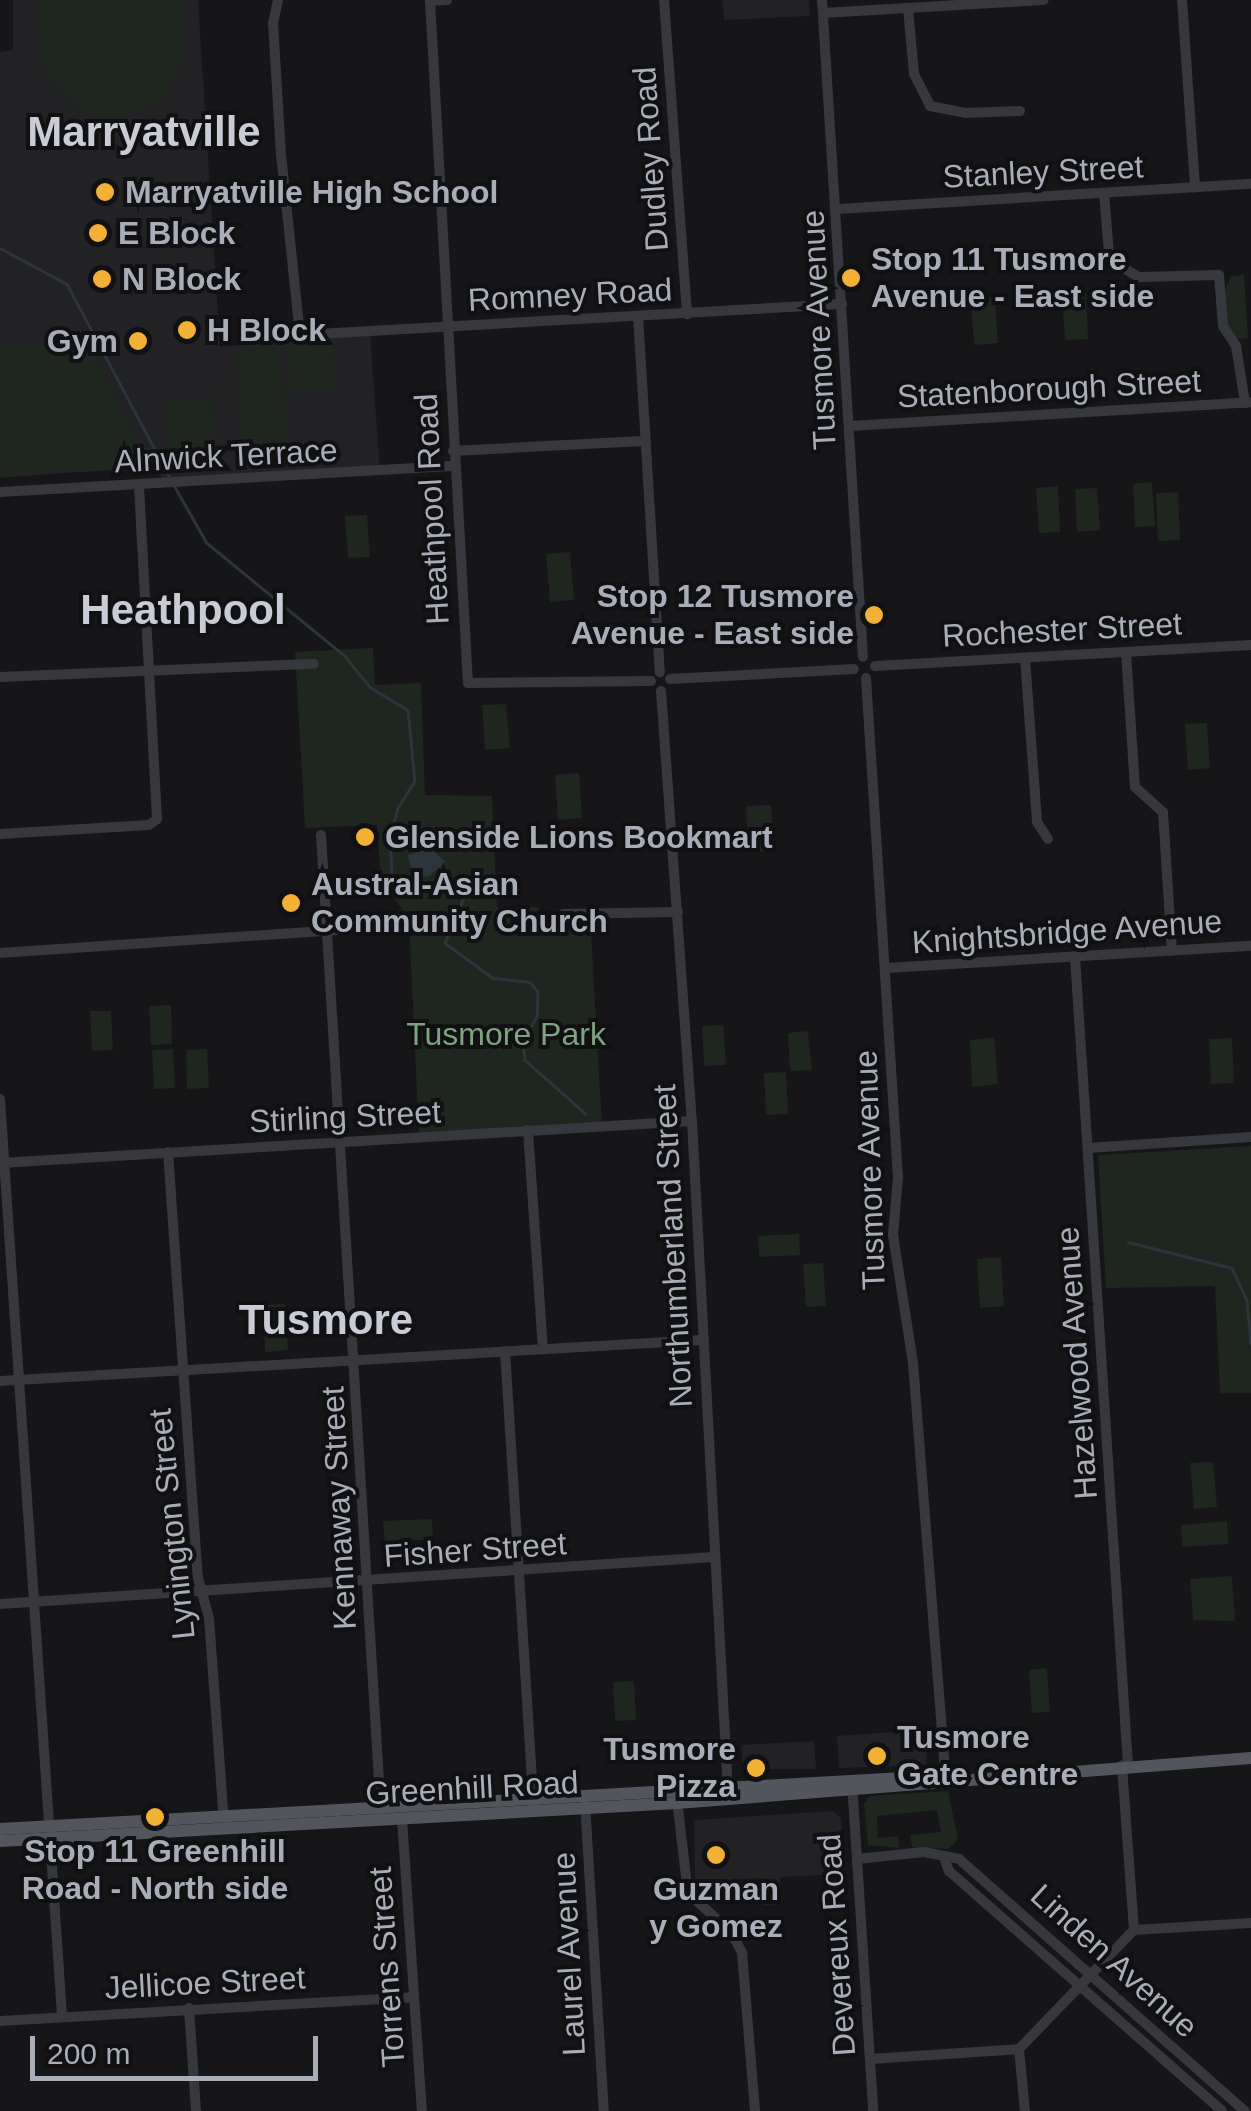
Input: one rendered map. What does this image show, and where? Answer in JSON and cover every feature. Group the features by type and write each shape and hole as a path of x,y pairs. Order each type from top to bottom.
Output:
{"main road":[{"name":"Greenhill Road","path":"0,1842 46,1832 223,1816 381,1812 402,1819 534,1812 728,1792 1251,1758"},
{"name":"Greenhill Road","path":"0,1829 224,1831 533,1797 677,1796"}],"street":[{"name":"Romney Road","path":"278,0 272,23 300,335 842,304"},
{"path":"430,1 447,0"},
{"name":"Dudley Road","path":"664,0 687,314"},
{"name":"Tusmore Avenue","path":"822,0 863,657"},
{"path":"823,13 1044,0"},
{"path":"1182,0 1195,188"},
{"name":"Heathpool Road","path":"430,1 451,326 453,451 466,675 473,688 651,681"},
{"path":"908,8 914,74 930,106 965,113 1020,111"},
{"name":"Stanley Street","path":"838,209 1251,184"},
{"path":"1104,194 1109,254 1117,264 1139,276 1219,275 1223,326 1236,346 1248,402"},
{"path":"638,316 643,441 665,675 660,691"},
{"name":"Statenborough Street","path":"850,426 1248,402"},
{"path":"453,451 643,441"},
{"name":"Alnwick Terrace","path":"0,492 454,466"},
{"path":"0,834 148,825 157,819 138,486"},
{"name":"Rochester Street","path":"875,666 1251,644"},
{"path":"1126,652 1136,787 1163,812 1172,951"},
{"path":"660,691 651,681 665,675 854,669 866,678 875,666 863,657 854,669"},
{"path":"1025,658 1038,822 1048,839"},
{"path":"0,677 314,664"},
{"name":"Tusmore Avenue","path":"866,678 898,1177 893,1235 912,1363 946,1779"},
{"name":"Northumberland Street","path":"660,691 692,1121 728,1792"},
{"name":"Kennaway Street","path":"320,835 356,1359 381,1812"},
{"path":"563,914 678,912"},
{"path":"0,953 396,926"},
{"name":"Knightsbridge Avenue","path":"887,968 1251,946"},
{"name":"Hazelwood Avenue","path":"1075,957 1134,1930"},
{"path":"0,1099 46,1832 62,2016"},
{"name":"Stirling Street","path":"3,1163 692,1121"},
{"path":"528,1130 543,1349"},
{"path":"1088,1148 1251,1138"},
{"name":"Lynington Street","path":"168,1152 199,1590 210,1618 224,1831"},
{"path":"0,1381 702,1340"},
{"path":"505,1351 534,1812"},
{"name":"Fisher Street","path":"0,1604 520,1574 714,1557"},
{"name":"Devereux Road","path":"852,1784 873,2111"},
{"name":"Laurel Avenue","path":"585,1794 604,2111"},
{"path":"677,1796 688,1893 731,1932 742,1953 754,2110"},
{"name":"Torrens Street","path":"402,1819 422,2111"},
{"name":"Linden Avenue","path":"857,1859 924,1852 945,1860 959,1859 1245,2111"},
{"name":"Linden Avenue","path":"945,1860 978,1895 1222,2111"},
{"path":"978,1895 988,1883"},
{"path":"870,2059 1019,2049 1134,1930 1251,1923"},
{"name":"Jellicoe Street","path":"0,2021 414,1997"},
{"path":"189,2008 196,2111"},
{"path":"1019,2049 1025,2111"}],"shaded area":[{"name":"Marryatville High School","path":"13,0 198,0 220,347 370,331 380,471 167,485 153,466 0,478 0,52 13,50"},
{"path":"722,0 809,0 810,16 724,20"},
{"path":"430,848 446,862 429,876 413,878 408,855"},
{"path":"924,1730 927,1765 839,1768 837,1736"},
{"path":"814,1741 816,1769 743,1769 741,1745"},
{"path":"833,1811 841,1818 844,1874 780,1877 781,1904 764,1905 762,1878 695,1882 694,1820"}],"green space":[{"path":"35,0 186,0 186,53 164,102 119,119 87,114 49,80 38,45"},
{"path":"1244,275 1248,338 1237,339 1227,324 1224,292 1231,276"},
{"path":"1086,293 1088,339 1065,340 1062,294"},
{"path":"995,298 998,343 974,345 971,300"},
{"path":"90,341 135,437 128,469 0,477 0,345"},
{"path":"281,344 288,443 240,446 235,347"},
{"path":"332,344 335,393 290,395 288,346"},
{"path":"212,398 215,448 166,451 163,401"},
{"path":"1152,482 1155,526 1135,527 1133,484"},
{"path":"1058,486 1060,532 1039,533 1036,488"},
{"path":"1097,488 1100,530 1077,532 1075,489"},
{"path":"1178,492 1180,540 1158,541 1156,493"},
{"path":"367,515 370,557 348,558 345,516"},
{"path":"570,552 574,600 550,602 546,554"},
{"name":"Tusmore Park","path":"373,648 375,685 421,683 425,795 492,796 497,908 539,907 539,922 591,931 602,1126 419,1137 409,920 381,879 377,825 305,828 295,652"},
{"path":"506,704 510,748 485,750 482,705"},
{"path":"1207,723 1210,768 1188,770 1185,724"},
{"path":"579,773 582,818 558,820 555,775"},
{"path":"771,805 774,851 748,852 746,806"},
{"path":"171,1005 172,1044 151,1045 149,1006"},
{"path":"90,1011 111,1011 113,1050 92,1051"},
{"path":"723,1025 726,1065 704,1066 702,1026"},
{"path":"808,1031 812,1070 790,1071 788,1033"},
{"path":"994,1037 998,1084 972,1087 970,1040"},
{"path":"1232,1038 1234,1083 1211,1084 1209,1039"},
{"path":"173,1049 175,1088 154,1089 152,1050"},
{"path":"207,1049 209,1088 187,1089 186,1050"},
{"path":"786,1072 788,1114 766,1115 764,1073"},
{"path":"1251,1146 1251,1393 1220,1393 1215,1286 1106,1288 1098,1155"},
{"path":"799,1234 800,1255 759,1257 758,1236"},
{"path":"1001,1257 1004,1306 980,1308 977,1259"},
{"path":"823,1263 826,1306 806,1307 803,1264"},
{"path":"285,1304 288,1350 265,1352 263,1305"},
{"path":"1213,1462 1217,1507 1194,1509 1190,1463"},
{"path":"432,1519 433,1539 385,1542 383,1521"},
{"path":"1227,1521 1228,1544 1182,1547 1181,1525"},
{"path":"1232,1576 1235,1621 1193,1620 1190,1579"},
{"path":"1047,1668 1050,1712 1032,1713 1029,1670"},
{"path":"634,1681 636,1720 615,1721 613,1682"},
{"path":"948,1791 958,1839 949,1849 912,1847 910,1835 941,1832 937,1810 877,1816 878,1838 898,1836 899,1848 868,1845 864,1804 870,1796"}],"waterway":[{"path":"0,248 67,284 169,476"},
{"path":"175,487 207,543 344,655 370,687 408,710 415,781 398,808 390,837 392,874 399,887 427,891 458,884 466,893 445,943 493,978 530,982 538,992 537,1016 523,1042 525,1060 586,1114"},
{"path":"1128,1242 1232,1268 1247,1300 1251,1344"}],"place":[{"name":"Marryatville High School","path":"105,192"},
{"name":"E Block","path":"98,233"},
{"name":"Stop 11 Tusmore Avenue - East side","path":"851,278"},
{"name":"N Block","path":"102,279"},
{"name":"H Block","path":"187,330"},
{"name":"Gym","path":"138,341"},
{"name":"Stop 12 Tusmore Avenue - East side","path":"874,615"},
{"name":"Glenside Lions Bookmart","path":"365,837"},
{"name":"Austral-Asian Community Church","path":"291,903"},
{"name":"Tusmore Gate Centre","path":"877,1756"},
{"name":"Tusmore Pizza","path":"756,1768"},
{"name":"Stop 11 Greenhill Road - North side","path":"155,1817"},
{"name":"Guzman y Gomez","path":"716,1855"}],"district":[{"name":"Marryatville","path":"144,132"},
{"name":"Heathpool","path":"183,610"},
{"name":"Tusmore","path":"326,1320"}]}
